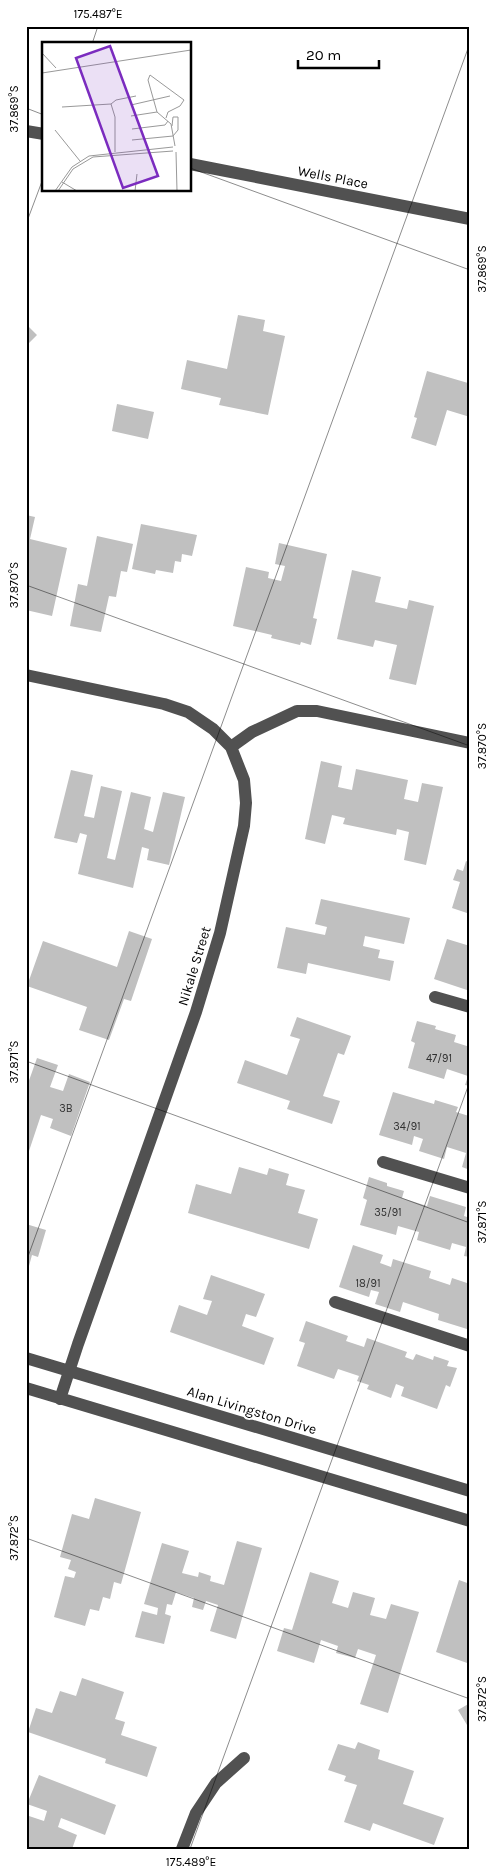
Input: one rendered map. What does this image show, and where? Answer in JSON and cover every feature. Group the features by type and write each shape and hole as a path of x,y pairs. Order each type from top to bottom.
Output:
{"street":[{"path":"26,131 42,134"},
{"name":"Wells Place","path":"191,164 470,219"},
{"name":"Nikale Street","path":"26,675 164,704 188,712 214,729 231,747 244,780 246,803 244,826 220,933 196,1012 60,1399"},
{"path":"231,747 252,732 297,711 317,711 470,744"},
{"path":"435,997 470,1008"},
{"path":"383,1162 470,1188"},
{"path":"335,1302 470,1346"},
{"name":"Alan Livingston Drive","path":"26,1358 470,1491"},
{"path":"26,1388 470,1521"},
{"path":"182,1849 196,1813 216,1783 244,1758"}],"building":[{"path":"238,315 265,320 263,331 285,336 268,415 219,405 221,398 181,389 187,360 227,369"},
{"path":"26,324 37,335 26,346"},
{"path":"427,371 468,383 470,379 470,417 447,410 436,446 411,438 417,418 414,417"},
{"path":"117,404 154,412 148,439 112,431"},
{"path":"26,515 35,517 30,539 67,548 52,616 26,610"},
{"path":"141,524 197,535 192,556 182,554 181,562 175,561 173,573 156,570 155,574 132,569"},
{"path":"97,536 133,544 127,572 121,571 116,597 109,596 101,632 70,626 78,584 87,586"},
{"path":"279,543 327,554 313,618 317,619 311,645 301,642 300,645 271,638 272,635 233,626 246,567 269,572 268,578 281,581 285,566 275,564"},
{"path":"352,570 381,577 375,602 407,609 409,600 434,606 416,685 389,679 397,645 375,640 373,647 337,639"},
{"path":"321,761 342,766 338,787 352,790 356,769 408,780 404,799 418,802 422,783 443,787 426,865 404,860 409,832 397,829 396,835 343,824 345,818 332,815 325,844 305,839"},
{"path":"71,770 93,775 84,816 94,818 101,786 122,791 107,858 115,860 131,792 151,797 144,829 153,832 163,792 185,797 169,865 147,860 149,849 142,847 133,888 78,874 87,835 80,833 77,843 54,838"},
{"path":"466,861 470,863 470,914 452,908 460,882 453,880 457,869 463,871"},
{"path":"321,899 410,918 404,944 365,936 363,946 380,950 378,958 394,961 390,981 308,963 306,974 277,968 286,927 325,935 327,927 315,924"},
{"path":"129,931 152,939 131,1001 124,999 109,1040 79,1030 87,1007 27,986 43,941 117,967"},
{"path":"447,939 470,946 470,991 434,979"},
{"path":"297,1017 351,1036 344,1055 338,1053 323,1096 340,1101 332,1124 287,1109 290,1101 237,1083 245,1060 287,1075 300,1039 290,1036"},
{"path":"417,1021 436,1026 435,1029 456,1035 454,1042 470,1047 470,1086 465,1085 468,1076 447,1069 444,1079 408,1068 415,1043 411,1041"},
{"path":"37,1058 58,1065 50,1087 63,1091 69,1074 90,1082 71,1136 50,1128 53,1119 41,1115 28,1154 26,1154 26,1089"},
{"path":"393,1092 434,1104 435,1100 458,1107 456,1112 469,1116 470,1170 462,1167 466,1153 447,1147 444,1159 419,1151 423,1139 414,1136 412,1145 379,1135"},
{"path":"239,1167 267,1175 269,1168 289,1174 286,1185 305,1190 298,1213 318,1219 309,1249 188,1213 196,1184 231,1194"},
{"path":"369,1177 387,1183 387,1186 404,1191 402,1198 427,1206 430,1196 466,1207 464,1216 470,1218 470,1257 464,1256 466,1247 452,1243 450,1250 417,1240 419,1232 398,1226 396,1235 360,1225 367,1200 363,1198"},
{"path":"26,1224 46,1230 38,1257 32,1255 29,1266 26,1265"},
{"path":"353,1245 383,1255 380,1263 391,1267 393,1259 431,1271 429,1278 450,1285 452,1278 470,1284 470,1322 467,1329 438,1320 439,1314 403,1302 400,1312 375,1304 379,1292 371,1290 369,1297 339,1287"},
{"path":"211,1275 265,1294 256,1317 246,1314 242,1326 274,1338 264,1365 170,1332 179,1305 207,1315 212,1301 203,1299"},
{"path":"306,1321 348,1336 346,1341 364,1347 367,1338 407,1352 405,1357 413,1360 416,1354 433,1360 434,1356 449,1361 447,1366 457,1368 450,1387 446,1385 437,1409 401,1396 404,1387 396,1384 391,1398 367,1389 369,1385 357,1381 359,1376 338,1369 334,1379 297,1366 305,1343 299,1341"},
{"path":"95,1498 141,1512 121,1584 114,1582 110,1599 103,1597 99,1611 90,1609 85,1626 54,1617 65,1576 74,1578 76,1572 68,1569 71,1560 60,1557 72,1514 89,1519"},
{"path":"237,1541 262,1548 236,1639 210,1631 218,1605 206,1601 203,1610 192,1607 194,1598 176,1592 172,1605 167,1604 165,1614 171,1616 164,1644 135,1637 142,1611 157,1615 158,1608 144,1604 162,1543 189,1551 182,1573 198,1577 199,1572 211,1576 210,1581 224,1585"},
{"path":"310,1572 339,1581 332,1603 348,1608 353,1592 375,1598 370,1615 386,1619 391,1604 419,1612 388,1713 360,1704 376,1655 358,1649 355,1658 336,1653 338,1646 321,1640 314,1663 277,1651 284,1628 292,1630"},
{"path":"459,1580 470,1584 470,1664 436,1652"},
{"path":"82,1678 124,1692 115,1719 125,1722 121,1735 157,1747 147,1777 105,1763 106,1759 28,1732 36,1708 52,1713 60,1691 76,1696"},
{"path":"470,1703 470,1730 458,1710"},
{"path":"358,1742 380,1750 378,1759 414,1771 403,1804 444,1818 434,1845 373,1823 370,1831 344,1822 357,1785 344,1781 346,1776 328,1770 338,1744 355,1749"},
{"path":"39,1775 116,1805 105,1835 61,1818 58,1827 77,1835 72,1849 26,1849 26,1815 44,1821 47,1811 27,1804"}]}
